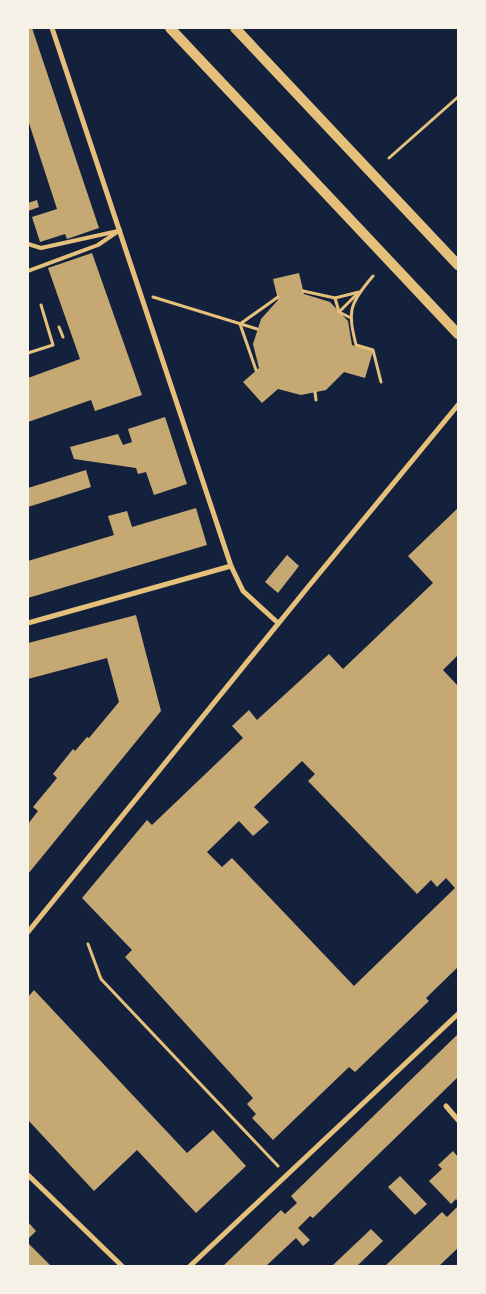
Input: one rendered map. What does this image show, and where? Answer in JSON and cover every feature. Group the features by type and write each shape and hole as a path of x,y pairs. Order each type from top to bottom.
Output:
{"main road":[{"path":"170,28 458,334"},
{"path":"234,28 458,265"}],"street":[{"path":"52,28 231,566 244,591 278,623"},
{"path":"28,932 278,623 458,405"},
{"path":"28,623 231,566"},
{"path":"190,1266 458,1014"},
{"path":"446,1106 458,1120"},
{"path":"28,1175 122,1266"}],"lane":[{"path":"28,244 41,248 120,230"},
{"path":"28,271 98,245 120,230"}],"path":[{"path":"389,158 458,97"},
{"path":"339,312 360,292 373,276"},
{"path":"303,291 335,298 360,292"},
{"path":"355,346 349,317 360,292"},
{"path":"141,294 257,329"},
{"path":"240,324 278,297"},
{"path":"335,298 339,312 349,317"},
{"path":"28,353 53,345 41,305"},
{"path":"240,324 256,370"},
{"path":"59,327 63,337"},
{"path":"354,340 356,345 373,350 381,382"},
{"path":"315,392 316,400"},
{"path":"88,944 101,979 287,1175"}],"building":[{"path":"28,28 32,28 99,228 67,239 65,234 40,242 32,217 57,209 28,120"},
{"path":"37,200 39,207 28,211 28,203"},
{"path":"92,253 142,395 95,411 91,400 28,422 28,378 80,359 48,268"},
{"path":"299,273 304,294 330,302 348,321 352,345 373,351 365,378 344,372 326,390 301,395 278,389 262,403 243,382 259,368 253,344 261,319 278,300 273,279"},
{"path":"165,417 187,484 154,495 146,472 138,474 136,468 74,459 70,447 118,434 123,445 132,442 128,429"},
{"path":"86,470 91,487 28,507 28,488"},
{"path":"196,508 207,545 28,598 28,561 114,535 108,516 127,511 132,527"},
{"path":"458,508 458,655 443,670 458,686 458,967 426,998 429,1001 355,1072 349,1067 273,1140 252,1118 256,1114 247,1104 253,1098 125,957 132,950 82,898 147,820 152,825 243,738 232,726 249,710 257,720 329,654 343,669 433,583 408,556","holes":["302,761 315,774 308,781 417,894 431,880 437,887 446,878 455,888 354,986 232,858 222,867 207,852 239,821 253,836 269,822 254,807"]},
{"path":"287,555 299,566 278,593 265,582"},
{"path":"136,615 161,711 28,874 28,824 38,811 33,807 57,778 53,774 73,749 75,751 87,737 89,738 119,702 107,658 28,679 28,643"},
{"path":"34,990 187,1153 213,1130 246,1166 196,1213 137,1150 94,1191 28,1120 28,997"},
{"path":"458,1034 458,1077 313,1218 310,1216 298,1228 310,1240 303,1246 296,1238 266,1266 223,1266 281,1210 285,1214 297,1203 291,1196"},
{"path":"453,1151 458,1157 458,1202 456,1199 451,1204 429,1181 442,1169 438,1165"},
{"path":"400,1176 427,1204 415,1215 388,1187"},
{"path":"458,1206 458,1248 439,1266 385,1266 442,1212 447,1217"},
{"path":"28,1222 36,1231 28,1239"},
{"path":"371,1229 383,1241 357,1266 332,1266"},
{"path":"28,1243 51,1266 28,1266"}]}
